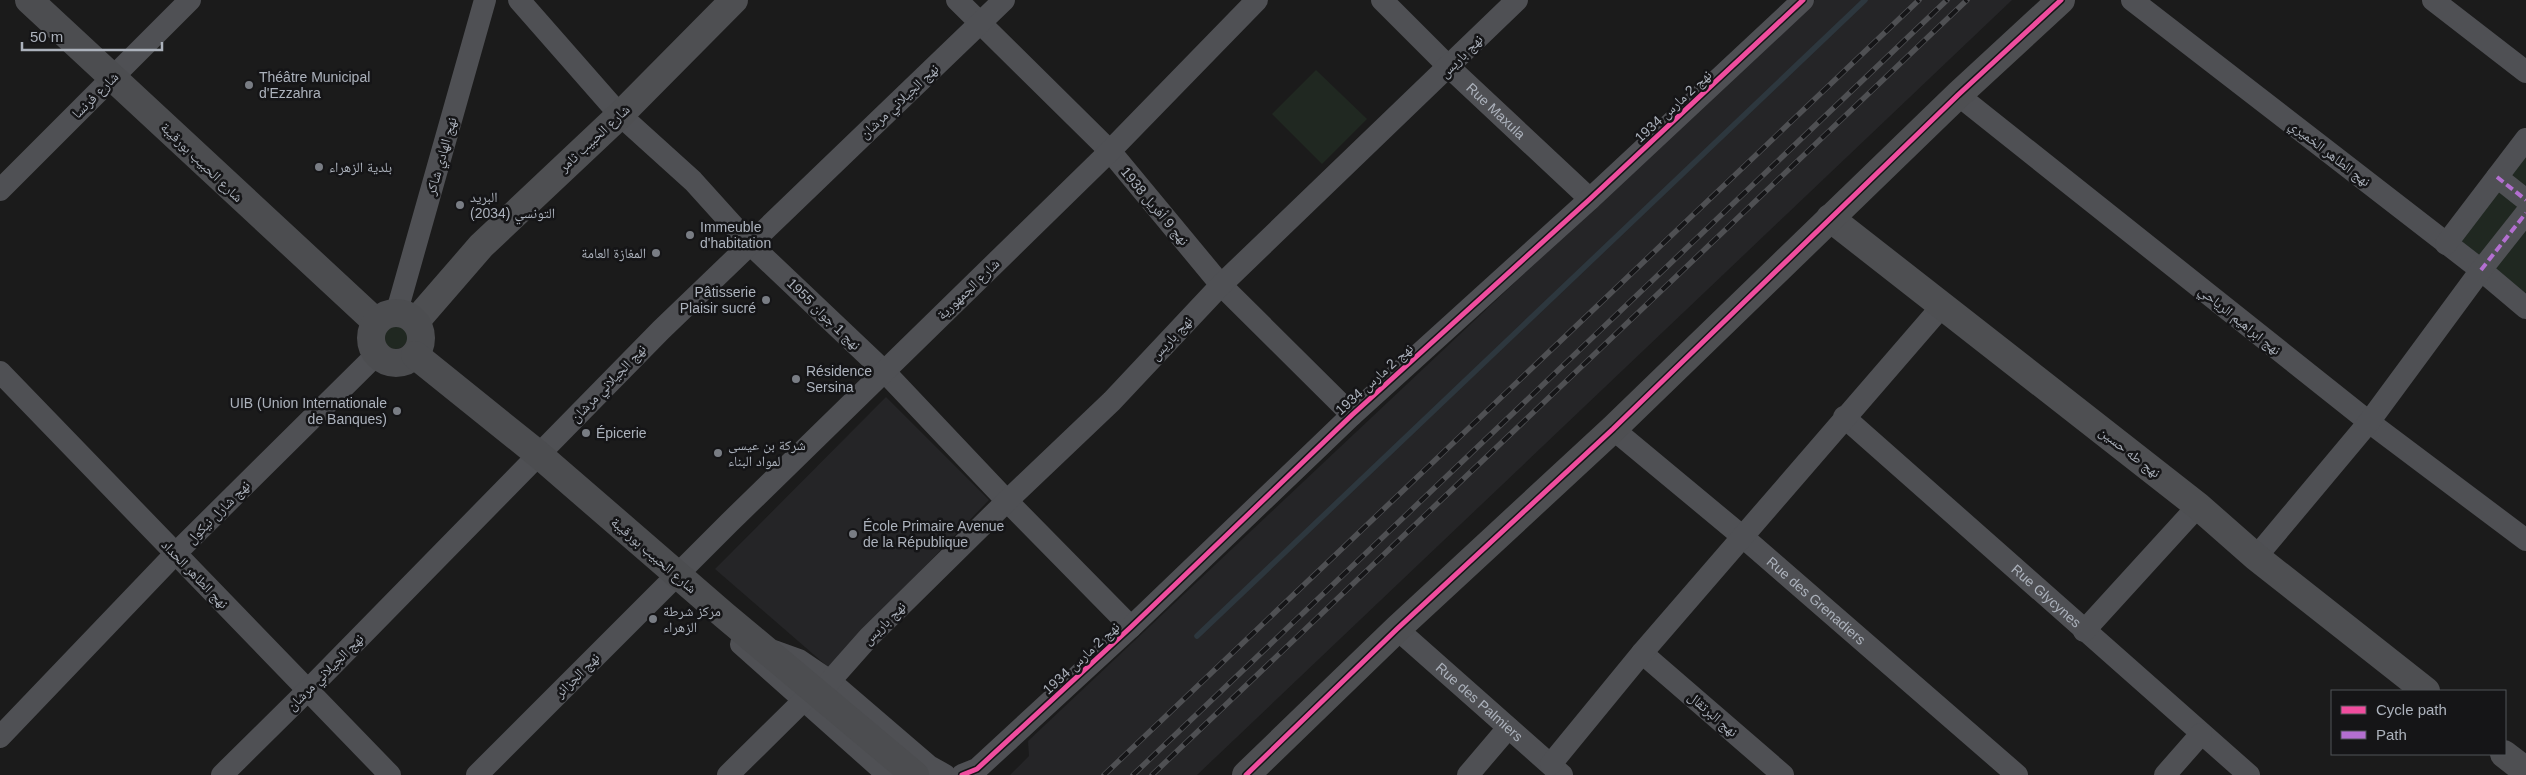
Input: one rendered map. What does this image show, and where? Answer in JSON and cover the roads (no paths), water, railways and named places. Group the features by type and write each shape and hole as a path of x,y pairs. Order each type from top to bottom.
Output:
{"main road":[{"name":"شارع الحبيب بورقيبة","path":"29,0 113,76 253,210 396,318"},
{"path":"396,318 422,336 421,345 415,355 397,363 390,362 377,354 371,339 396,318"},
{"name":"شارع الحبيب بورقيبة","path":"415,355 538,454 676,575 764,648 863,742 915,775"}],"street":[{"name":"شارع فرنسا","path":"2,184 190,0"},
{"name":"نهج الهادي شاكر","path":"396,318 485,0"},
{"name":"نهج 1 جوان 1955","path":"519,0 620,115 693,182 749,243 884,371 1007,501 1131,627"},
{"name":"شارع الحبيب ثامر","path":"396,318 481,246 620,115 734,0"},
{"name":"نهج 9 أفريل 1938","path":"957,0 1110,151 1220,285 1352,415"},
{"name":"نهج الجيلاني مرشان","path":"222,775 749,243 981,24 1004,0"},
{"name":"شارع الجمهورية","path":"676,575 1110,151 1257,0"},
{"name":"Rue Maxula","path":"1382,0 1450,68 1590,199"},
{"name":"نهج باريس","path":"830,681 869,638 1007,501 1112,401 1220,285 1450,68 1518,0"},
{"name":"نهج 2 مارس 1934","path":"962,775 977,769 1131,627 1352,415 1590,199 1803,0"},
{"path":"1246,775 1397,629 1613,429 1958,95 2061,0"},
{"name":"نهج الطاهر الخميري","path":"2132,0 2481,270 2526,308"},
{"path":"2433,0 2526,72"},
{"name":"نهج ابراهيم الرياحي","path":"1958,95 2369,422 2526,540"},
{"path":"2446,244 2526,139"},
{"path":"2496,177 2526,200"},
{"path":"2256,557 2369,422 2481,270 2526,213"},
{"name":"نهج طه حسين","path":"1830,218 2198,506 2256,557 2425,690"},
{"path":"1557,770 1642,653 1744,537 1844,417 1943,305"},
{"name":"نهج شارل نيكول","path":"0,737 175,554 377,354"},
{"name":"نهج الطاهر الحداد","path":"0,372 390,775"},
{"name":"Rue Glycynes","path":"1844,417 2249,775"},
{"name":"Rue des Grenadiers","path":"1613,429 1744,537 2016,775"},
{"path":"2084,631 2198,506"},
{"name":"نهج الجزائر","path":"477,775 676,575"},
{"path":"724,615 742,646 803,701 863,742 888,775"},
{"name":"Rue des Palmiers","path":"1397,629 1557,770"},
{"path":"764,648 799,660 830,681 929,766 945,775"},
{"name":"نهج البرتقال","path":"1642,653 1783,775"},
{"path":"728,775 803,701"},
{"path":"1468,775 1508,728"},
{"path":"2165,775 2201,734"},
{"path":"2505,755 2526,771"}],"waterway":[{"path":"1197,636 1865,0"}],"railway":[{"path":"1104,775 1919,0"},
{"path":"1133,775 1947,0"},
{"path":"1152,775 1967,0"}],"place":[{"name":"Théâtre Municipal d'Ezzahra","path":"249,85"},
{"name":"بلدية الزهراء","path":"319,167"},
{"name":"البريد التونسي (2034)","path":"460,205"},
{"name":"Immeuble d'habitation","path":"690,235"},
{"name":"المغازة العامة","path":"656,253"},
{"name":"Pâtisserie Plaisir sucré","path":"766,300"},
{"name":"Résidence Sersina","path":"796,379"},
{"name":"UIB (Union Internationale de Banques)","path":"397,411"},
{"name":"Épicerie","path":"586,433"},
{"name":"شركة بن عيسى لمواد البناء","path":"718,453"},
{"name":"École Primaire Avenue de la République","path":"853,534"},
{"name":"مركز شرطة الزهراء","path":"653,619"}]}
